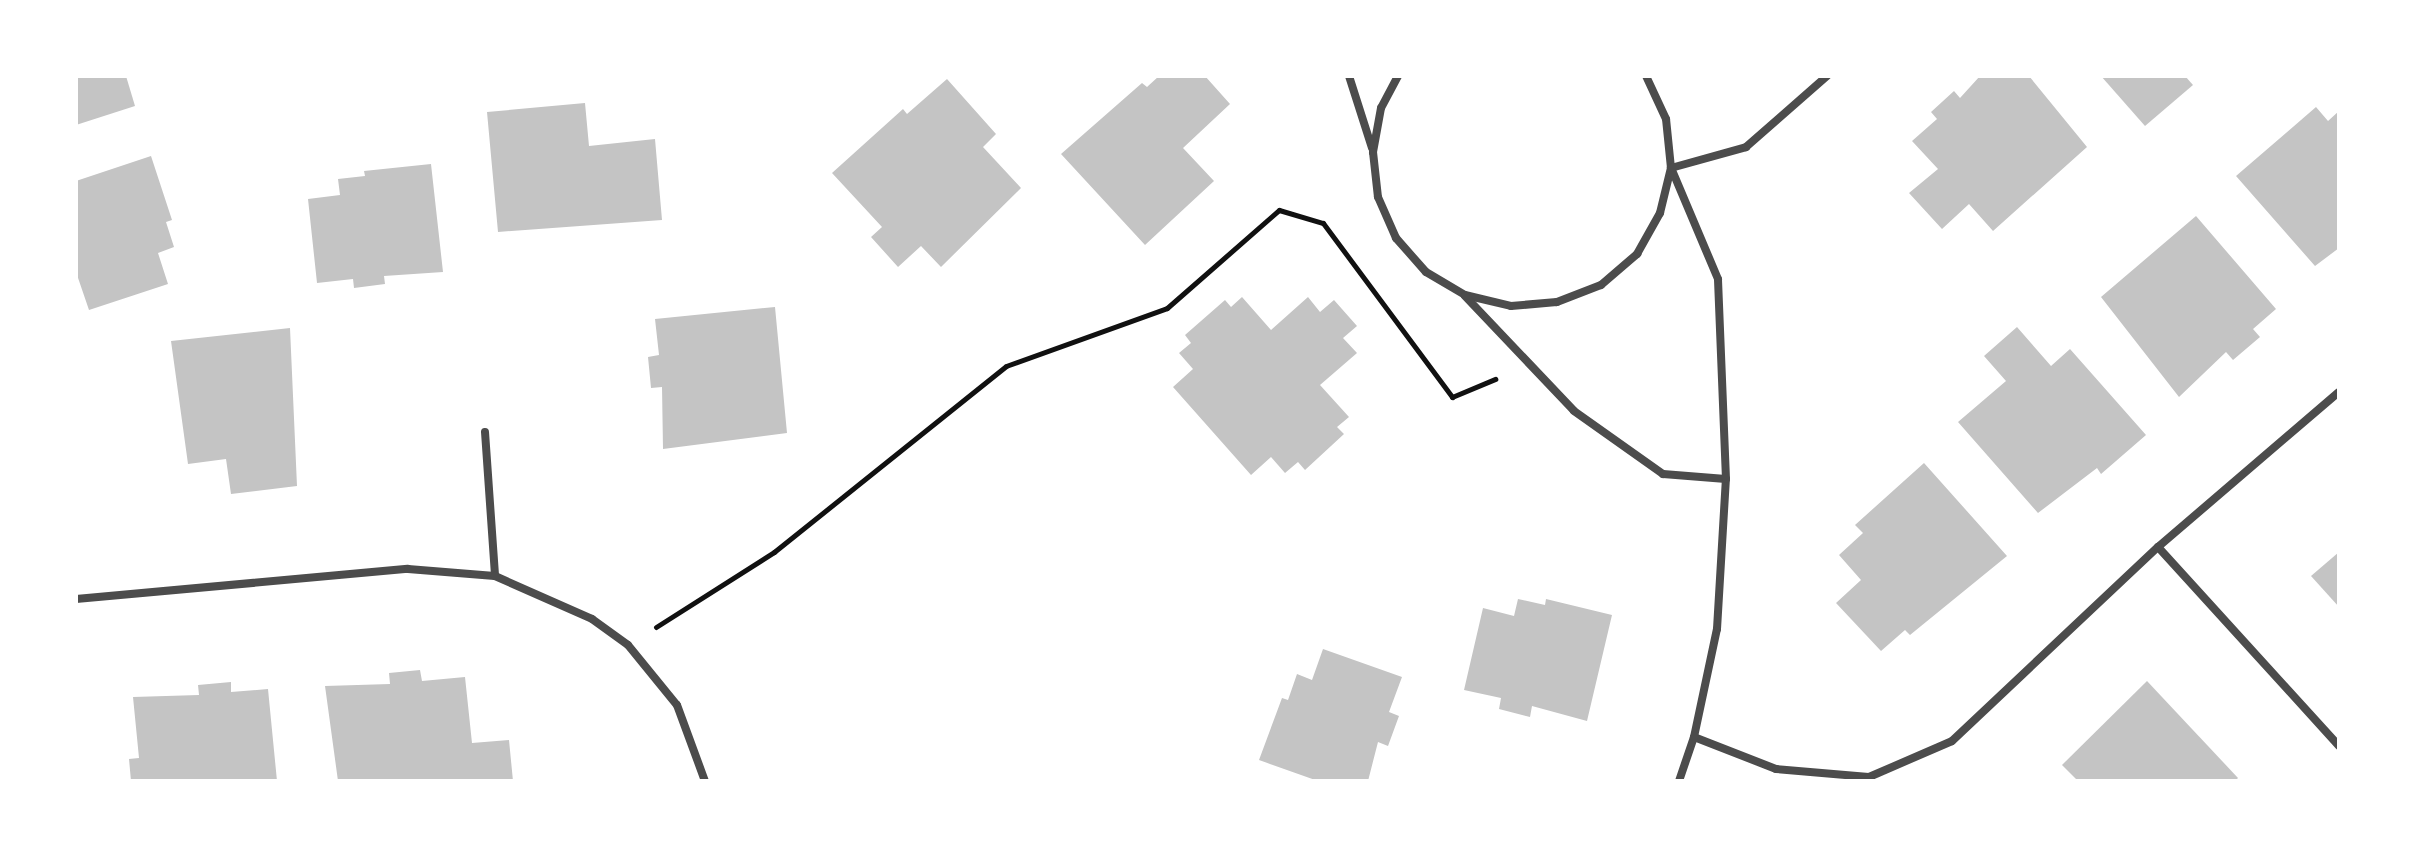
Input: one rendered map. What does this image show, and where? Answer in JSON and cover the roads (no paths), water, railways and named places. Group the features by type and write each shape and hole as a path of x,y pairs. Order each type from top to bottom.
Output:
{"street":[{"path":"1349,76 1373,152 1378,197 1396,238 1426,272 1465,295 1574,411 1663,474 1726,479"},
{"path":"1373,152 1381,108 1398,76"},
{"path":"1646,76 1666,119 1671,168 1718,279 1726,479 1717,629 1694,737 1679,781"},
{"path":"1671,168 1746,147 1827,76"},
{"path":"1465,295 1511,306 1557,302 1601,285 1637,254 1660,213 1671,168"},
{"path":"1694,737 1776,769 1869,777 1952,741 2158,547 2339,392"},
{"path":"485,432 495,576"},
{"path":"2158,547 2339,746"},
{"path":"76,599 408,569 495,576 592,619 628,645 677,705 705,781"}]}
